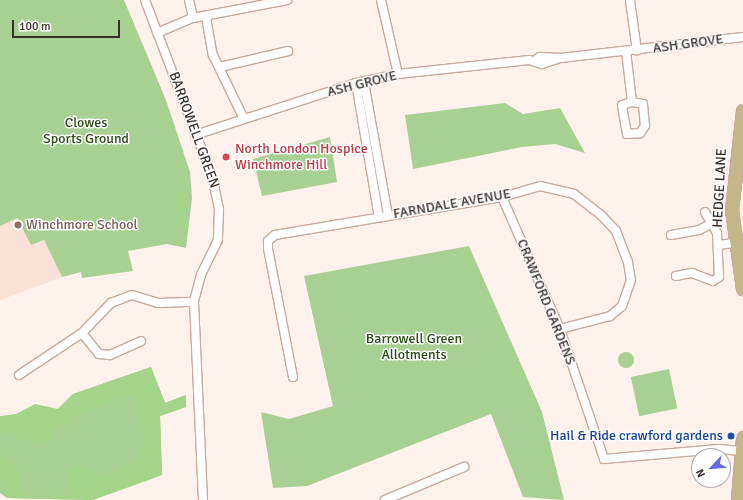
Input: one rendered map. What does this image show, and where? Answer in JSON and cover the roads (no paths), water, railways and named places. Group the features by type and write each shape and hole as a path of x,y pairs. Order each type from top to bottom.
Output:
{"main road":[{"name":"HEDGE LANE","path":"743,111 734,243 743,289"},
{"path":"738,496 743,438"}],"street":[{"name":"BARROWELL GREEN","path":"145,0 218,194 220,223 218,240 201,275 194,302 203,500"},
{"path":"190,0 193,18"},
{"path":"157,33 193,18 206,17 274,1 286,0"},
{"path":"381,0 398,74"},
{"path":"630,0 637,51"},
{"path":"206,17 213,55 243,117"},
{"name":"ASH GROVE","path":"195,135 243,117 360,82 398,74 534,61 540,57 561,58 637,51 743,37"},
{"path":"220,67 288,51"},
{"path":"626,51 632,102"},
{"path":"360,82 388,215"},
{"path":"360,82 379,217"},
{"name":"FARNDALE AVENUE","path":"293,377 268,241 275,235 502,197 540,186 574,194 601,215 624,246 631,280 622,306 610,316 560,329"},
{"name":"CRAWFORD GARDENS","path":"502,197 560,329 604,459 719,448 741,452"},
{"path":"676,276 692,273 712,281 719,277 718,245 705,212"},
{"path":"671,235 699,230 711,224"},
{"path":"718,245 734,243"},
{"path":"19,375 82,333 111,303 132,295 158,303 194,302"},
{"path":"82,333 99,354 110,355 141,341"},
{"path":"385,500 464,467"}],"place":[{"name":"North London Hospice Winchmore Hill","path":"226,157"},
{"name":"Winchmore School","path":"18,225"},
{"name":"Hail & Ride crawford gardens","path":"731,436"}],"park label":[{"name":"Clowes Sports Ground","path":"86,132"},
{"name":"Barrowell Green Allotments","path":"414,348"}]}
